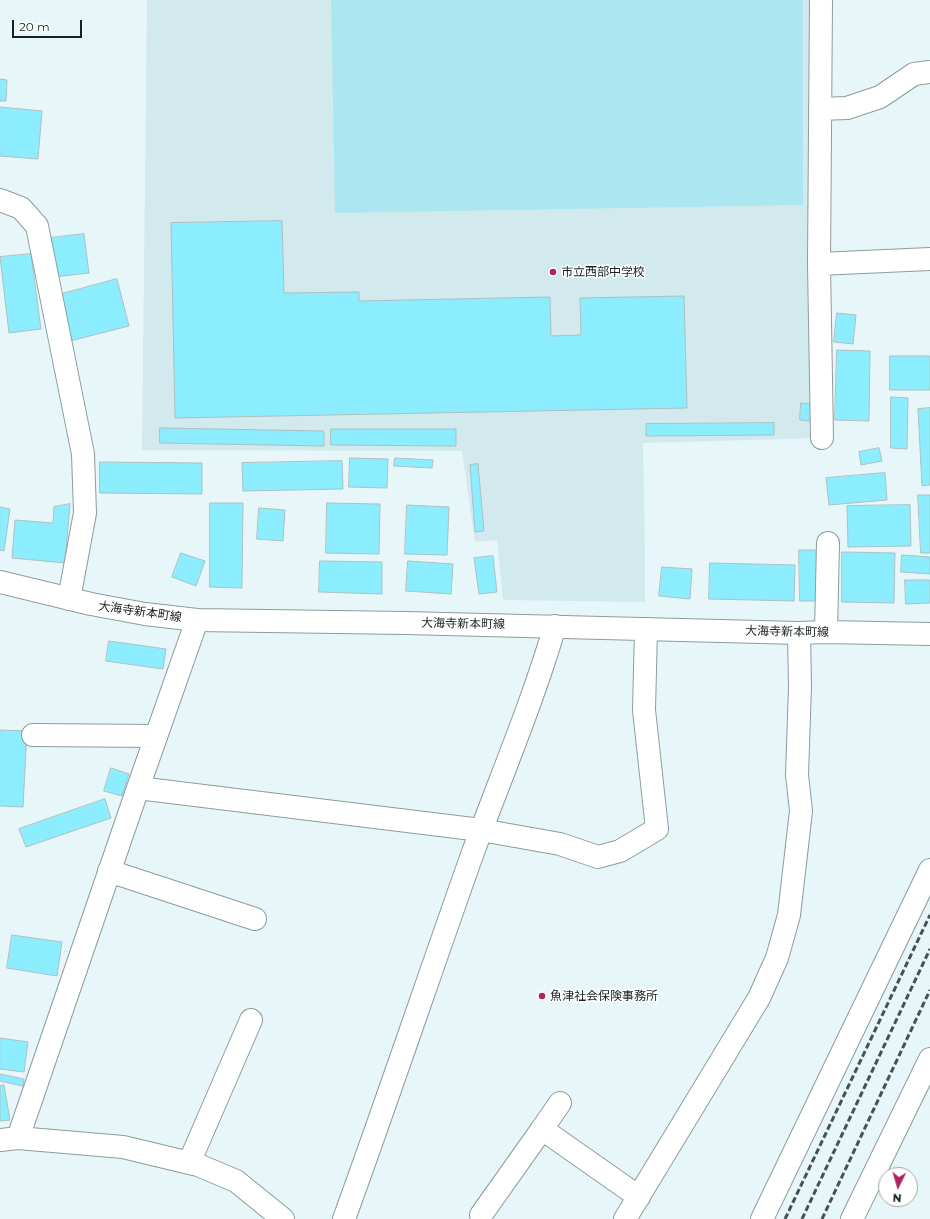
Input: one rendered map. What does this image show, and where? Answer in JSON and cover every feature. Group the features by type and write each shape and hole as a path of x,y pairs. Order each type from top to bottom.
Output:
{"street":[{"path":"821,0 820,264 822,438"},
{"path":"820,109 847,108 854,106 880,97 914,74 930,72"},
{"path":"0,200 21,208 37,226 84,454 85,513 69,599"},
{"path":"820,264 930,259"},
{"path":"826,632 828,543"},
{"name":"大海寺新本町線","path":"0,582 91,604 145,614 197,620 555,626 799,633 826,632 930,634"},
{"path":"197,620 109,871 9,1139 123,1147 198,1165 236,1181 283,1219"},
{"path":"344,1219 431,968 543,664 555,626"},
{"path":"138,788 481,830 560,844 598,857 620,851 657,829 644,710 646,629"},
{"path":"625,1219 759,998 777,958 789,915 801,812 797,775 800,687 799,633"},
{"path":"33,735 156,736"},
{"path":"762,1219 930,870"},
{"path":"109,871 256,919"},
{"path":"189,1163 251,1020"},
{"path":"852,1219 930,1059"},
{"path":"481,1215 560,1103"},
{"path":"542,1129 638,1197"}],"shaded area":[{"path":"147,0 814,0 822,438 643,443 645,602 503,600 497,540 475,542 462,451 142,450"},
{"path":"331,0 803,0 803,205 335,213"}],"building":[{"path":"0,79 7,80 6,101 0,101"},
{"path":"0,107 42,111 38,159 0,156"},
{"path":"282,221 284,293 359,292 359,301 550,297 551,336 581,335 580,298 684,296 687,408 175,418 171,223"},
{"path":"84,234 89,273 55,277 50,238"},
{"path":"31,254 41,329 9,333 0,257"},
{"path":"117,279 129,326 70,341 58,295"},
{"path":"837,313 856,315 853,344 834,342"},
{"path":"837,350 870,351 869,421 835,420"},
{"path":"890,356 930,356 930,390 890,390"},
{"path":"891,397 908,398 907,449 891,448"},
{"path":"801,403 813,404 812,421 800,420"},
{"path":"930,408 930,485 922,486 918,409"},
{"path":"774,423 774,435 646,436 646,424"},
{"path":"160,428 324,431 324,446 160,443"},
{"path":"331,429 456,429 456,446 331,445"},
{"path":"879,448 882,461 861,465 859,452"},
{"path":"350,458 388,459 387,488 349,487"},
{"path":"395,458 433,460 432,468 394,466"},
{"path":"342,461 343,489 243,491 242,463"},
{"path":"100,462 202,463 202,494 100,493"},
{"path":"478,464 484,531 475,532 470,465"},
{"path":"885,473 887,500 829,505 826,478"},
{"path":"918,495 930,495 930,553 921,553"},
{"path":"210,503 243,503 242,588 210,587"},
{"path":"327,503 380,504 379,554 326,553"},
{"path":"70,504 65,563 12,558 15,520 53,523 54,507"},
{"path":"407,505 449,507 447,555 405,554"},
{"path":"910,505 911,546 848,547 847,506"},
{"path":"0,507 10,509 4,551 0,550"},
{"path":"259,508 285,510 283,541 257,539"},
{"path":"799,550 822,550 822,601 800,601"},
{"path":"842,552 895,553 894,603 842,602"},
{"path":"181,553 205,561 196,586 172,577"},
{"path":"902,555 930,557 930,574 901,572"},
{"path":"493,556 497,592 479,594 474,558"},
{"path":"320,561 382,562 382,594 319,592"},
{"path":"408,561 453,564 451,594 406,591"},
{"path":"710,563 795,565 794,601 709,599"},
{"path":"662,567 692,569 690,599 659,596"},
{"path":"905,580 930,580 930,603 906,604"},
{"path":"109,641 166,649 163,669 106,661"},
{"path":"0,730 27,731 23,807 0,806"},
{"path":"111,768 129,774 122,796 104,791"},
{"path":"105,799 111,818 26,847 19,829"},
{"path":"12,935 62,942 57,976 7,968"},
{"path":"0,1038 28,1042 24,1072 0,1069"},
{"path":"0,1074 24,1079 23,1086 0,1081"},
{"path":"4,1085 10,1120 0,1121 0,1086"}],"railway":[{"path":"785,1219 930,915"},
{"path":"802,1219 930,949"},
{"path":"822,1219 930,990"}],"place":[{"name":"市立西部中学校","path":"553,272"},
{"name":"魚津社会保険事務所","path":"542,996"}]}
